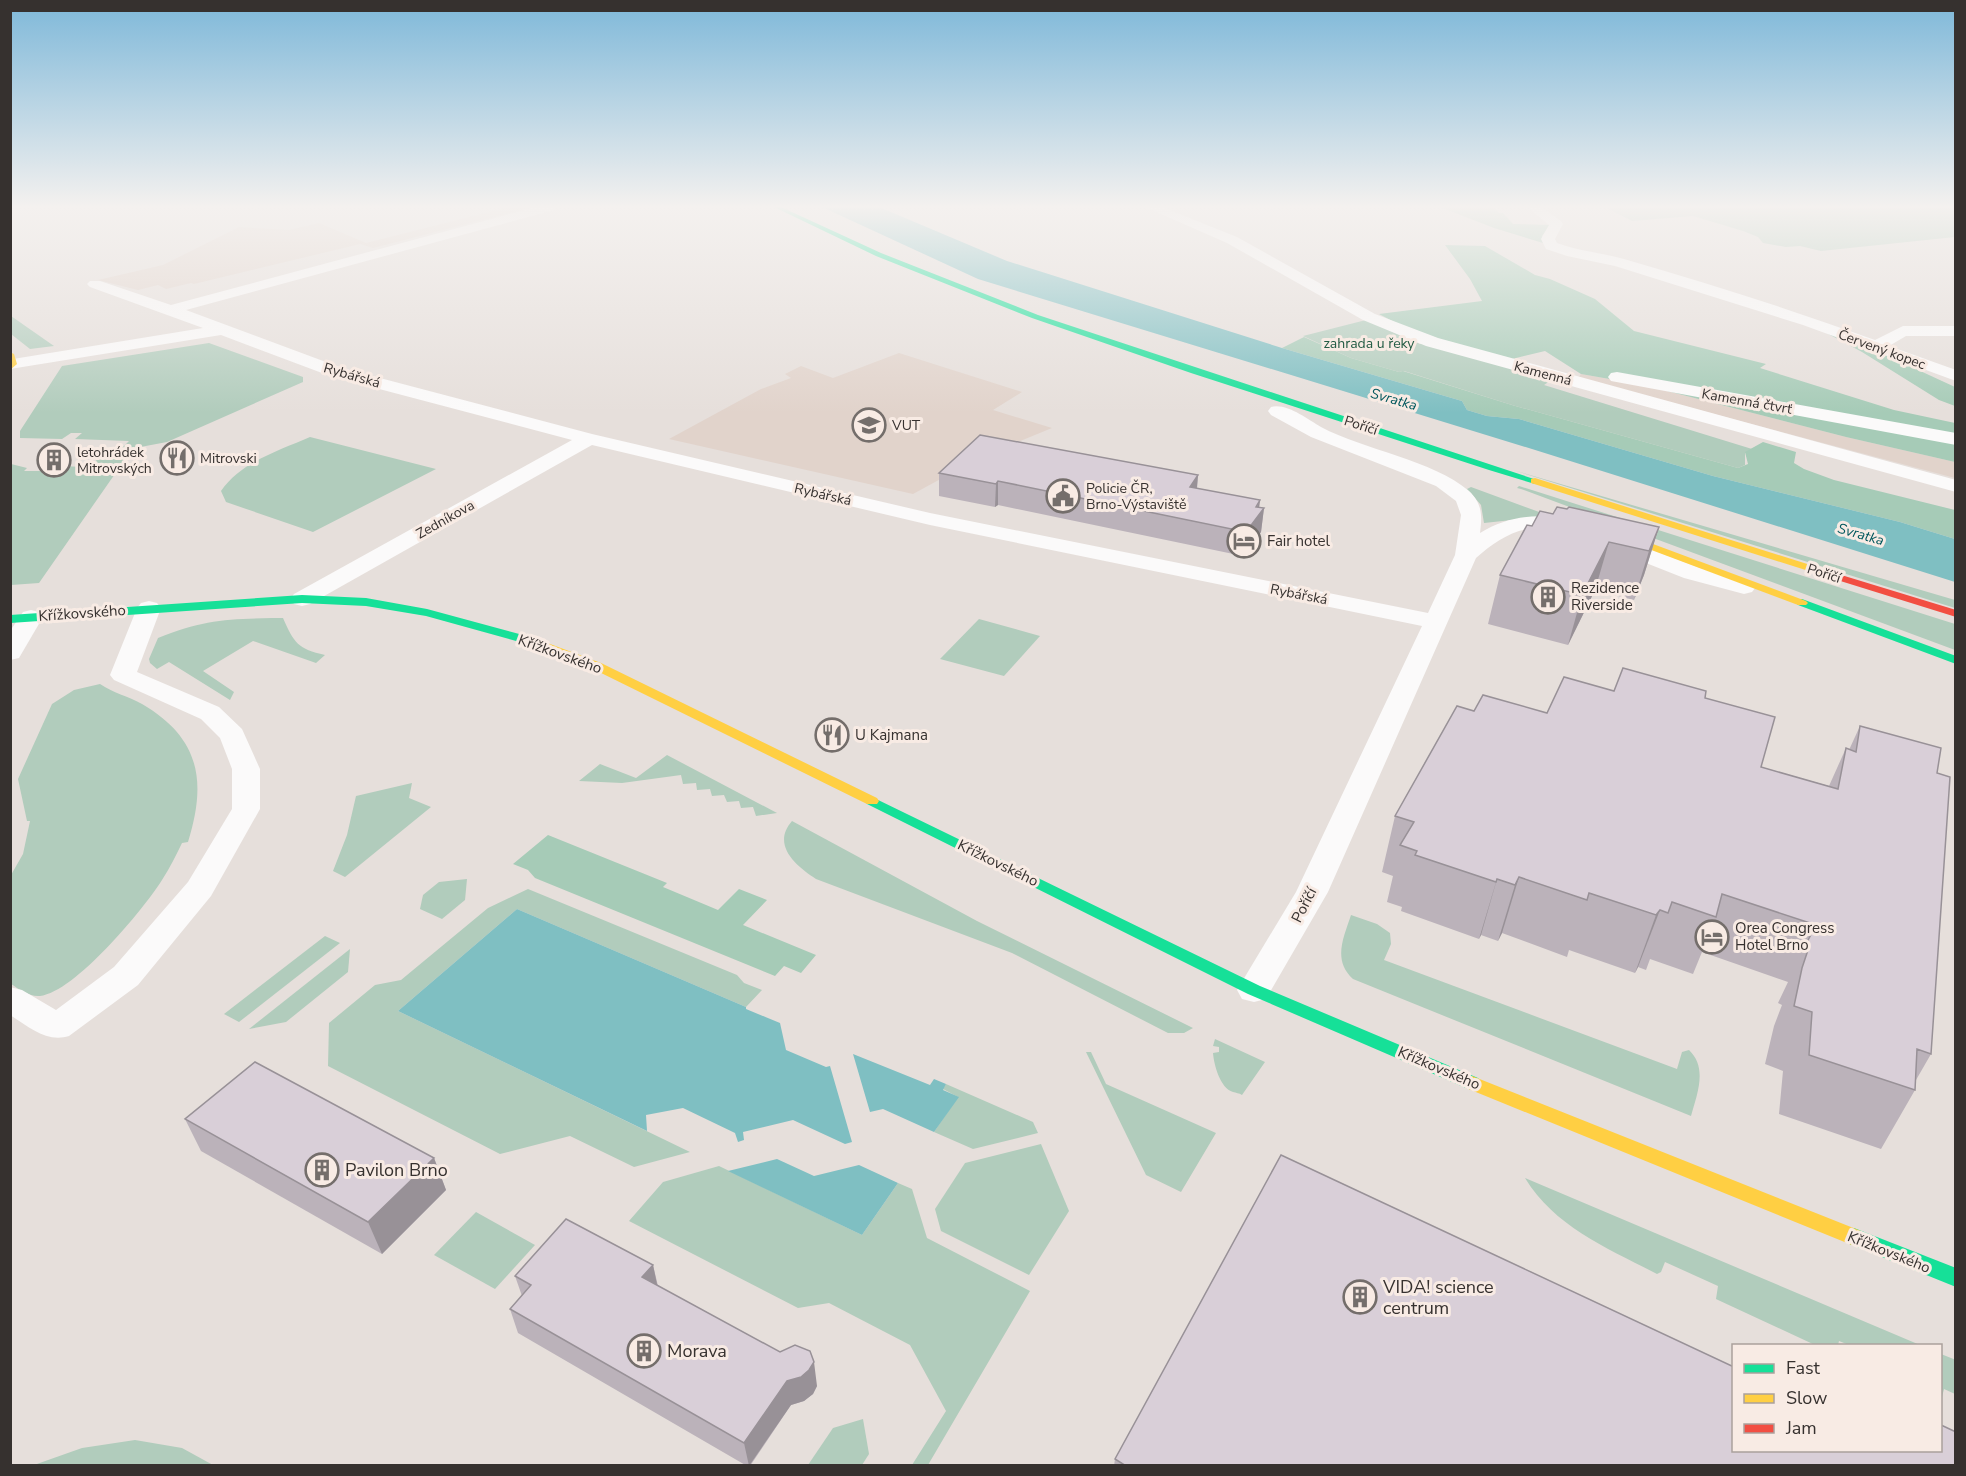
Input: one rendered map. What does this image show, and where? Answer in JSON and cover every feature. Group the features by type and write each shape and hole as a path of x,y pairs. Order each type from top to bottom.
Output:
{"main road":[{"name":"Poříčí","path":"897,276 967,304 1447,469"},
{"name":"Poříčí","path":"924,276 1043,320 1359,425 1956,614"},
{"name":"Poříčí","path":"1547,507 1956,660"},
{"name":"Křížkovského","path":"21,618 302,599 366,602 427,613 544,645 597,666 1254,990 1484,1088 1956,1278"}],"street":[{"path":"170,310 296,276"},
{"name":"Kamenná","path":"1296,276 1369,317 1432,342 1956,486"},
{"name":"Červený kopec","path":"1662,276 1809,322 1956,376"},
{"name":"Rybářská","path":"95,284 336,372 589,439 930,519 1435,621"},
{"name":"Rybářská","path":"11,362 221,330"},
{"path":"1877,346 1903,331 1956,332"},
{"name":"Kamenná čtvrť","path":"1538,371 1604,374 1956,439"},
{"name":"Poříčí","path":"1254,990 1312,892 1466,555 1472,515 1470,505 1443,482 1318,434 1277,411"},
{"name":"Zedníkova","path":"302,599 589,439"},
{"name":"Poříčí","path":"1466,555 1485,538 1506,526 1563,525 1692,573 1802,603"},
{"path":"10,999 57,1027 126,976 200,889 246,809 246,769 232,735 210,713 123,675 149,608"},
{"path":"10,653 21,618"}],"shaded area":[{"path":"116,276 228,276 166,289 158,285 138,290 98,280"},
{"name":"VUT","path":"899,353 1022,392 993,410 1052,428 979,458 913,494 669,439 761,389 791,378 785,374 801,366 833,378"},
{"path":"1581,374 1644,385 1846,437 1955,462 1955,478 1578,378"}],"green space":[{"path":"1468,276 1538,276 1550,279 1595,299 1634,331 1766,364 1760,368 1894,410 1955,423 1955,462 1846,437 1644,385 1581,374 1545,351 1512,359 1453,344 1396,323 1379,314 1482,301"},
{"path":"11,316 54,346 30,349 11,334"},
{"name":"zahrada u řeky","path":"1366,320 1420,344 1553,379 1544,385 1752,449 1745,453 1745,465 1738,468 1512,405 1404,371 1399,372 1351,358 1303,336"},
{"path":"1819,329 1864,345 1955,387 1955,406 1939,400 1862,352"},
{"path":"1304,337 1351,358 1738,468 1748,464 1745,452 1763,442 1796,452 1794,463 1834,480 1955,510 1955,539 1900,522 1713,476 1519,419 1487,416 1467,410 1462,401 1282,348"},
{"path":"209,343 303,377 303,382 167,442 122,448 129,441 75,439 82,433 71,433 62,439 20,438 20,431 62,366"},
{"path":"310,437 436,469 313,532 226,502 221,491 239,472 261,458"},
{"path":"103,455 126,458 39,583 11,585 11,464 27,468 24,471 40,471 45,467 57,466 88,467"},
{"path":"1513,470 1955,600 1955,608"},
{"path":"1519,486 1955,624 1955,650 1517,488"},
{"path":"1471,487 1550,516 1484,523 1481,505 1467,489"},
{"path":"283,618 298,644 325,655 316,663 253,641 203,671 234,692 230,700 169,662 157,669 150,663 149,659 158,638 188,627 241,619"},
{"path":"979,619 1040,636 1004,676 940,659"},
{"path":"100,684 142,704 176,731 194,763 197,799 194,820 188,842 182,843 168,871 153,893 107,948 55,991 40,996 32,995 11,984 11,875 23,854 30,821 27,821 18,779 52,704 74,690"},
{"path":"667,755 777,813 756,816 753,807 741,808 739,801 727,802 724,795 712,796 710,789 697,790 696,783 683,784 681,775 622,783 579,781 600,764 636,778"},
{"path":"412,783 409,798 431,807 345,877 333,871 347,835 356,796"},
{"path":"792,821 977,921 1193,1028 1184,1033 1168,1033 1012,953 816,879 794,861 785,846 786,830"},
{"path":"548,835 667,883 663,887 718,910 739,889 767,900 743,925 816,955 801,973 784,966 775,976 535,878 528,870 513,864"},
{"path":"467,879 465,900 442,919 420,909 423,895 439,882"},
{"path":"528,889 737,975 744,983 762,990 746,1007 517,909 398,1011 690,1152 634,1167 570,1136 500,1154 328,1066 329,1023 375,985 401,980 488,908"},
{"path":"1351,915 1377,924 1390,933 1391,944 1384,960 1677,1069 1682,1052 1689,1050 1695,1057 1700,1073 1691,1116 1353,979 1347,972 1341,956 1343,940"},
{"path":"325,936 340,943 239,1022 224,1014"},
{"path":"350,949 348,972 286,1022 249,1029"},
{"path":"1215,1039 1265,1062 1242,1095 1228,1090 1218,1076 1213,1053 1219,1052 1219,1047 1213,1046"},
{"path":"1086,1052 1091,1052 1106,1084 1216,1133 1181,1192 1146,1175"},
{"path":"946,1084 1033,1122 1038,1133 973,1149 934,1132 958,1097 943,1089"},
{"path":"1041,1144 1069,1211 1029,1275 941,1231 935,1209 965,1163"},
{"path":"719,1166 862,1235 898,1183 912,1189 927,1238 1030,1291 928,1465 912,1465 946,1411 910,1345 829,1303 798,1308 629,1221 663,1182"},
{"path":"1525,1178 1918,1344 1846,1344 1839,1341 1838,1344 1813,1344 1716,1299 1718,1286 1665,1262 1661,1272 1657,1274 1601,1245 1567,1223 1537,1195"},
{"path":"476,1212 535,1245 495,1289 434,1255"},
{"path":"1942,1354 1956,1360 1955,1394 1944,1389 1942,1397"},
{"path":"863,1419 869,1454 862,1465 808,1465 833,1428"},
{"path":"135,1440 182,1448 213,1465 34,1465 82,1448"}],"water":[{"name":"Svratka","path":"971,276 1054,276 1282,348 1462,401 1467,410 1487,416 1519,419 1713,476 1900,522 1955,539 1955,582 1532,449"},
{"path":"517,909 780,1023 786,1050 826,1067 830,1066 852,1142 845,1144 793,1120 743,1132 744,1140 738,1142 735,1133 683,1108 646,1115 647,1131 398,1011"},
{"path":"853,1054 930,1085 934,1079 946,1084 943,1090 959,1097 934,1132 883,1109 870,1112"},
{"path":"777,1159 814,1176 859,1165 898,1183 862,1235 728,1171"}],"building":[{"path":"980,435 1198,475 1190,487 1260,500 1256,507 1264,508 1246,532 998,481 996,484 939,473"},
{"path":"1557,507 1567,509 1569,507 1659,527 1649,551 1609,542 1582,595 1500,575 1527,525 1532,526 1540,511 1553,514"},
{"name":"Orea Congress Hotel Brno","path":"1623,668 1706,691 1705,698 1775,717 1761,767 1838,789 1846,748 1856,752 1860,726 1941,748 1937,773 1950,777 1931,1054 1917,1049 1915,1090 1809,1055 1812,1012 1794,1006 1809,947 1805,946 1816,925 1722,894 1716,917 1672,902 1668,913 1660,910 1656,915 1589,893 1587,900 1519,877 1515,885 1497,879 1496,882 1415,855 1417,851 1400,845 1414,822 1395,816 1457,706 1474,711 1483,695 1547,713 1564,677 1614,691"},
{"name":"Pavilon Brno","path":"255,1062 434,1158 368,1222 185,1119"},
{"name":"VIDA! science centrum","path":"1281,1155 1732,1366 1732,1452 1942,1452 1942,1425 1956,1432 1956,1466 1126,1466 1115,1459"},
{"name":"Morava","path":"566,1219 653,1265 642,1277 780,1352 795,1345 810,1351 814,1362 801,1377 787,1381 744,1443 510,1309 531,1285 515,1276"}],"traffic: fast":[{"path":"930,276 982,297 1194,371 1535,481"},
{"path":"10,619 302,599 366,602 427,613 534,642"},
{"path":"1802,603 1956,660"},
{"path":"872,801 1254,990 1472,1083"},
{"path":"1854,1237 1956,1278"}],"traffic: slow":[{"path":"10,354 13,364 10,368"},
{"path":"1535,481 1838,577"},
{"path":"1610,531 1802,603"},
{"path":"534,642 597,666 872,801"},
{"path":"1472,1083 1854,1237"}],"traffic: jam":[{"path":"1838,577 1956,614"}],"place":[{"name":"VUT","path":"869,425"},
{"name":"Mitrovski","path":"177,458"},
{"name":"letohrádek Mitrovských","path":"54,460"},
{"name":"Policie ČR, Brno-Výstaviště","path":"1063,496"},
{"name":"Fair hotel","path":"1244,541"},
{"name":"Rezidence Riverside","path":"1548,597"},
{"name":"U Kajmana","path":"832,735"},
{"name":"Orea Congress Hotel Brno","path":"1712,937"},
{"name":"Pavilon Brno","path":"322,1170"},
{"name":"VIDA! science centrum","path":"1360,1297"},
{"name":"Morava","path":"644,1351"}]}
